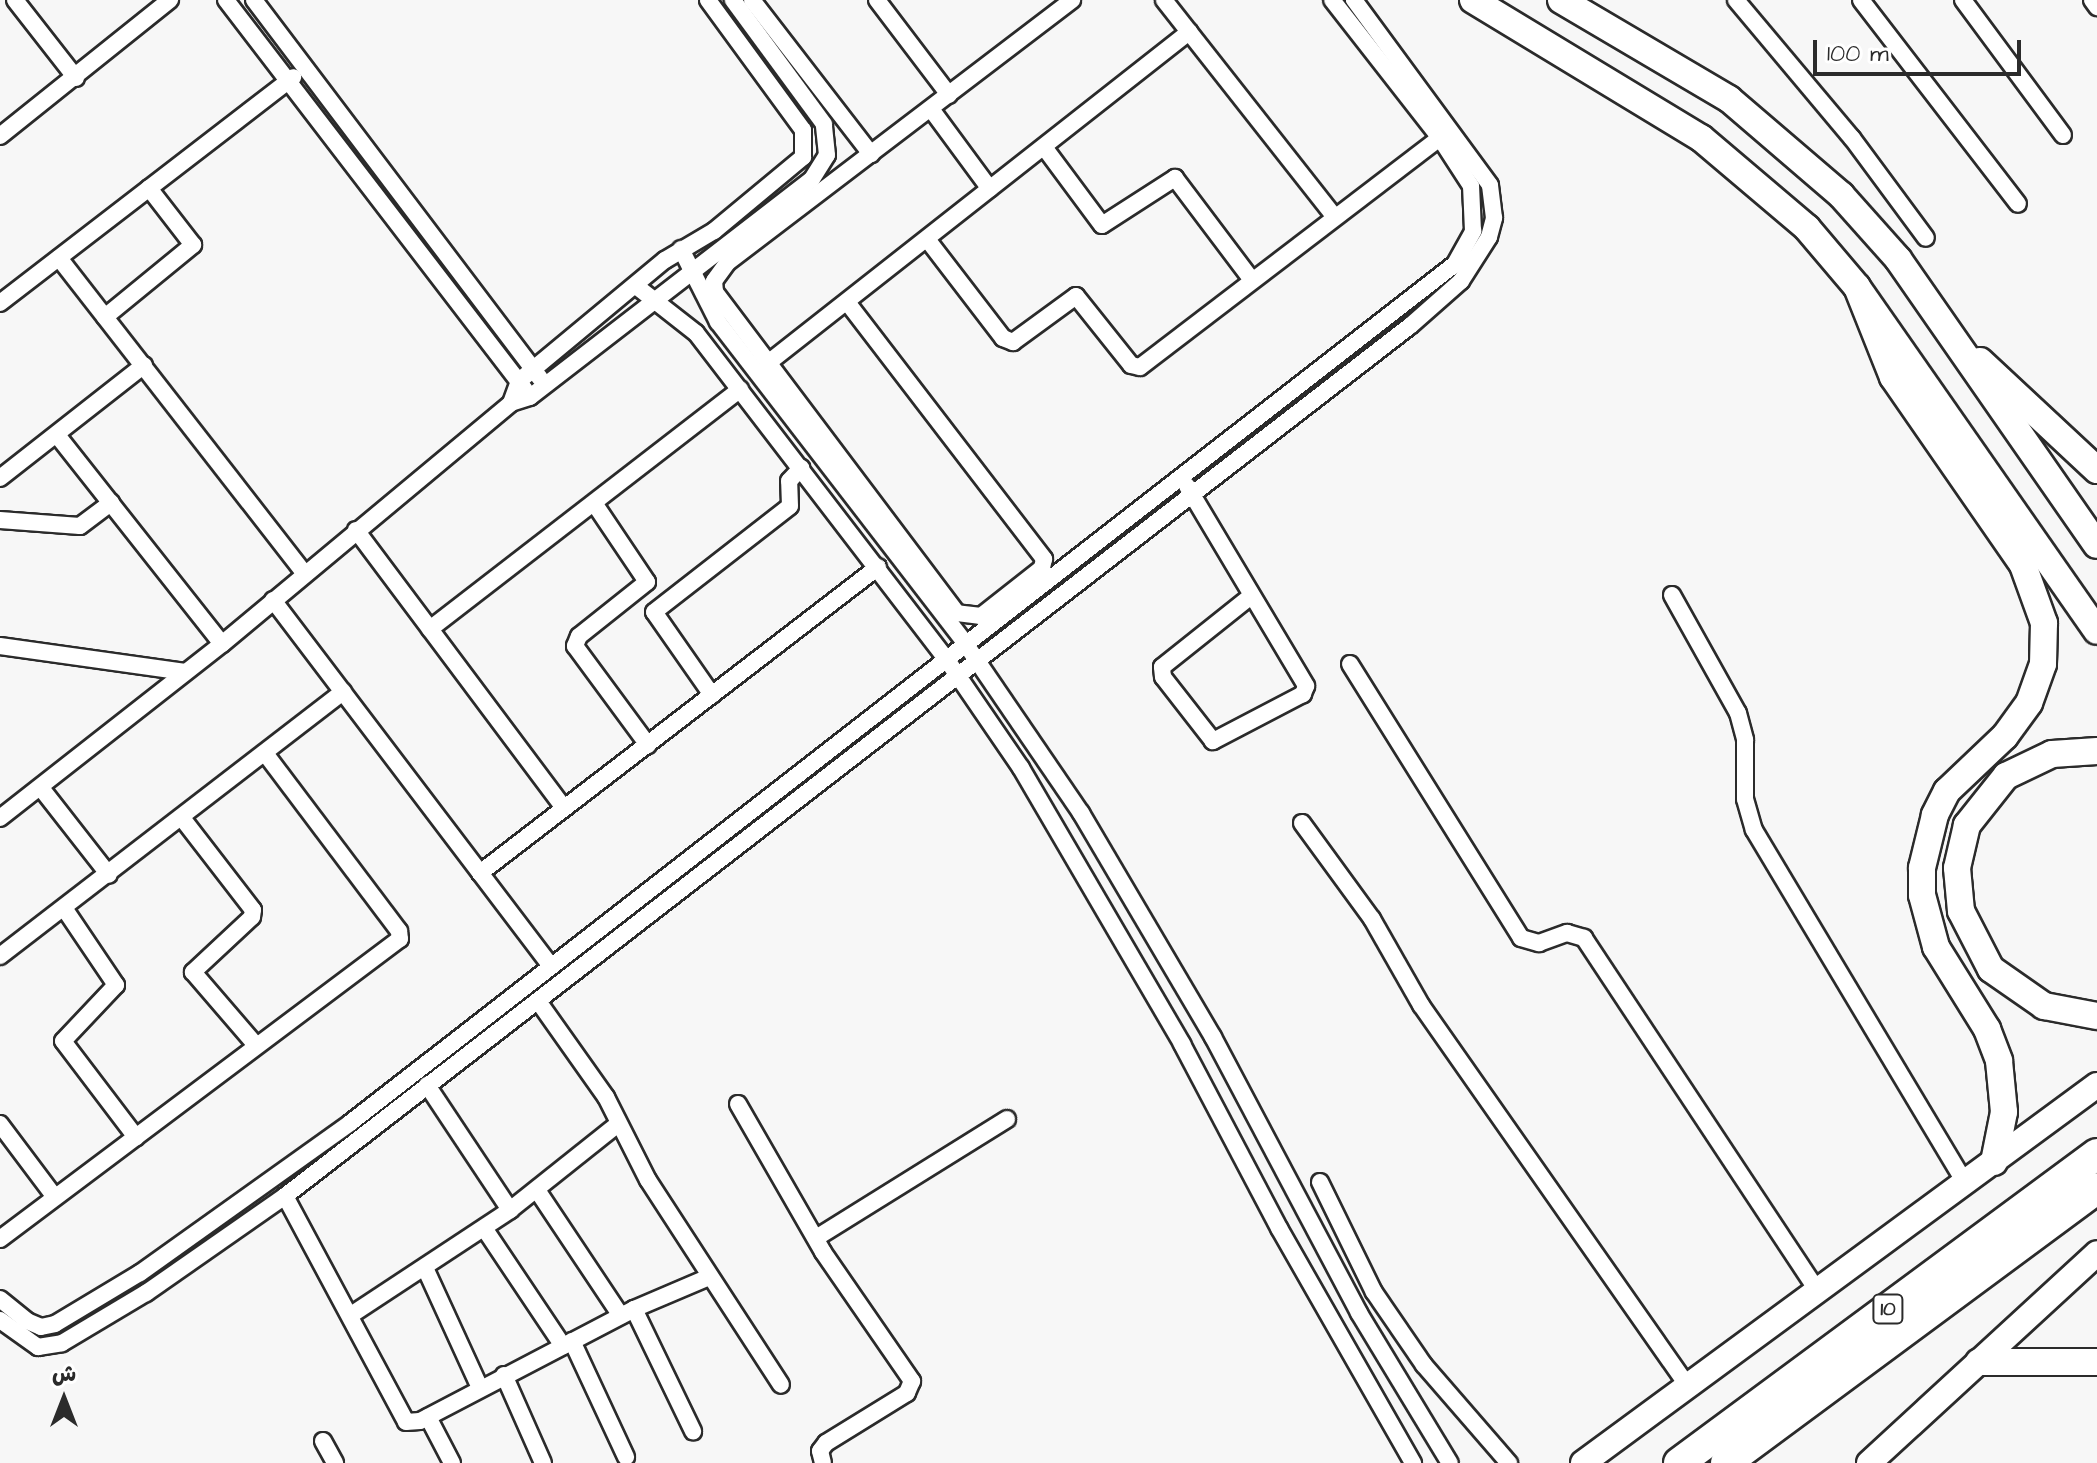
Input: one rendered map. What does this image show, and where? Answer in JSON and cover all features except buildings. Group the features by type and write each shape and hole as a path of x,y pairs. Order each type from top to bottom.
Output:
{"highway":[{"name":"10","path":"1679,1463 2097,1154"},
{"name":"10","path":"1726,1463 2097,1188"}],"main road":[{"path":"1473,0 1728,158 1807,228 1857,287 2097,631"},
{"path":"1561,0 1700,80 1784,142 1868,223 1957,344 2097,545"},
{"path":"1857,287 1893,377 2023,565 2044,623 2043,664 2029,703 2005,736 1964,770 1947,791 1926,841 1922,868 1927,921 1936,947 1987,1029 1999,1061 2004,1112 1994,1162"},
{"path":"1957,344 2027,400 2097,470"},
{"path":"2097,751 2052,754 2028,763 1987,794 1967,825 1957,868 1968,932 1991,969 2025,997 2065,1013 2097,1016"},
{"path":"1979,1362 2097,1362"}],"street":[{"path":"15,0 76,78"},
{"path":"0,136 170,0"},
{"path":"226,0 530,397"},
{"path":"511,403 519,381 681,249 714,231 803,157 803,130 708,0"},
{"path":"733,0 824,124 827,155 822,167 797,200 727,263 714,281 715,292 939,599 965,643 1081,813 1213,1037 1307,1217 1430,1434 1450,1463"},
{"path":"752,0 871,154"},
{"path":"0,818 222,644 511,403 530,397 695,271 797,200 871,154 1072,0"},
{"path":"1164,0 1334,216"},
{"path":"0,1320 38,1347 62,1343 102,1321 285,1196 1410,326 1474,268 1494,218 1485,172 1446,133 1332,0"},
{"path":"681,249 695,271 718,322 939,599 957,613 972,619 1015,598 1182,477 1455,264 1473,231 1471,186 1446,133 1354,0"},
{"path":"1736,0 1852,138 1926,238"},
{"path":"1861,0 2018,204"},
{"path":"1963,0 2063,135"},
{"path":"2092,0 2097,7"},
{"path":"241,19 260,2 306,68 546,385"},
{"path":"885,3 949,95"},
{"path":"768,363 1189,32"},
{"path":"759,67 775,56"},
{"path":"0,303 306,68"},
{"path":"931,109 990,189"},
{"path":"824,124 840,114"},
{"path":"927,239 1003,338 1013,342 1076,296 1135,367 1446,133"},
{"path":"1044,147 1102,225 1167,180 1179,180 1252,280"},
{"path":"105,317 193,245 149,188"},
{"path":"59,258 304,573"},
{"path":"636,286 696,333 957,674 1058,826 1409,1456 1430,1434"},
{"path":"0,1299 41,1327 55,1324 140,1273 338,1132 965,643 1015,598 1042,568 1042,554 847,302"},
{"path":"1398,309 1410,326"},
{"path":"0,478 144,365"},
{"path":"430,629 740,389"},
{"path":"57,435 222,644"},
{"path":"712,695 654,612 790,506 789,481 801,468"},
{"path":"1182,477 1191,493 1251,596 1306,691 1213,741 1163,677 1162,667 1251,596"},
{"path":"0,520 80,526 111,503"},
{"path":"594,503 646,573 647,582 579,636 575,646 648,745"},
{"path":"356,530 563,807"},
{"path":"480,873 878,567"},
{"path":"1672,595 1738,713 1745,740 1745,799 1754,830 1965,1183"},
{"path":"273,600 480,873 545,970 552,990"},
{"path":"0,646 185,672"},
{"path":"1350,664 1521,938 1539,943 1567,933 1584,938 1818,1291"},
{"path":"0,956 343,692"},
{"path":"0,1239 401,936 265,753"},
{"path":"41,788 109,875"},
{"path":"1058,826 1081,813"},
{"path":"182,818 253,910 252,917 193,972 255,1044"},
{"path":"1302,823 1372,919 1421,1005 1688,1387"},
{"path":"64,908 116,985 63,1041 136,1137"},
{"path":"538,1001 606,1097 618,1124 709,1277 781,1385"},
{"path":"427,1085 510,1210"},
{"path":"1583,1463 2097,1085"},
{"path":"738,1104 816,1238 912,1381 907,1393 826,1443 820,1451 823,1463"},
{"path":"816,1238 1007,1119"},
{"path":"0,1124 54,1196"},
{"path":"351,1315 426,1270 510,1210 618,1124"},
{"path":"1320,1182 1374,1292 1424,1365 1509,1463"},
{"path":"537,1190 628,1312 693,1431"},
{"path":"285,1196 351,1315 401,1418 414,1423 628,1312 709,1277"},
{"path":"484,1228 567,1344 626,1457"},
{"path":"1872,1462 2097,1253"},
{"path":"426,1270 480,1388"},
{"path":"89,1303 102,1321"},
{"path":"504,1375 543,1463"},
{"path":"428,1417 452,1463"},
{"path":"323,1441 335,1463"}]}
